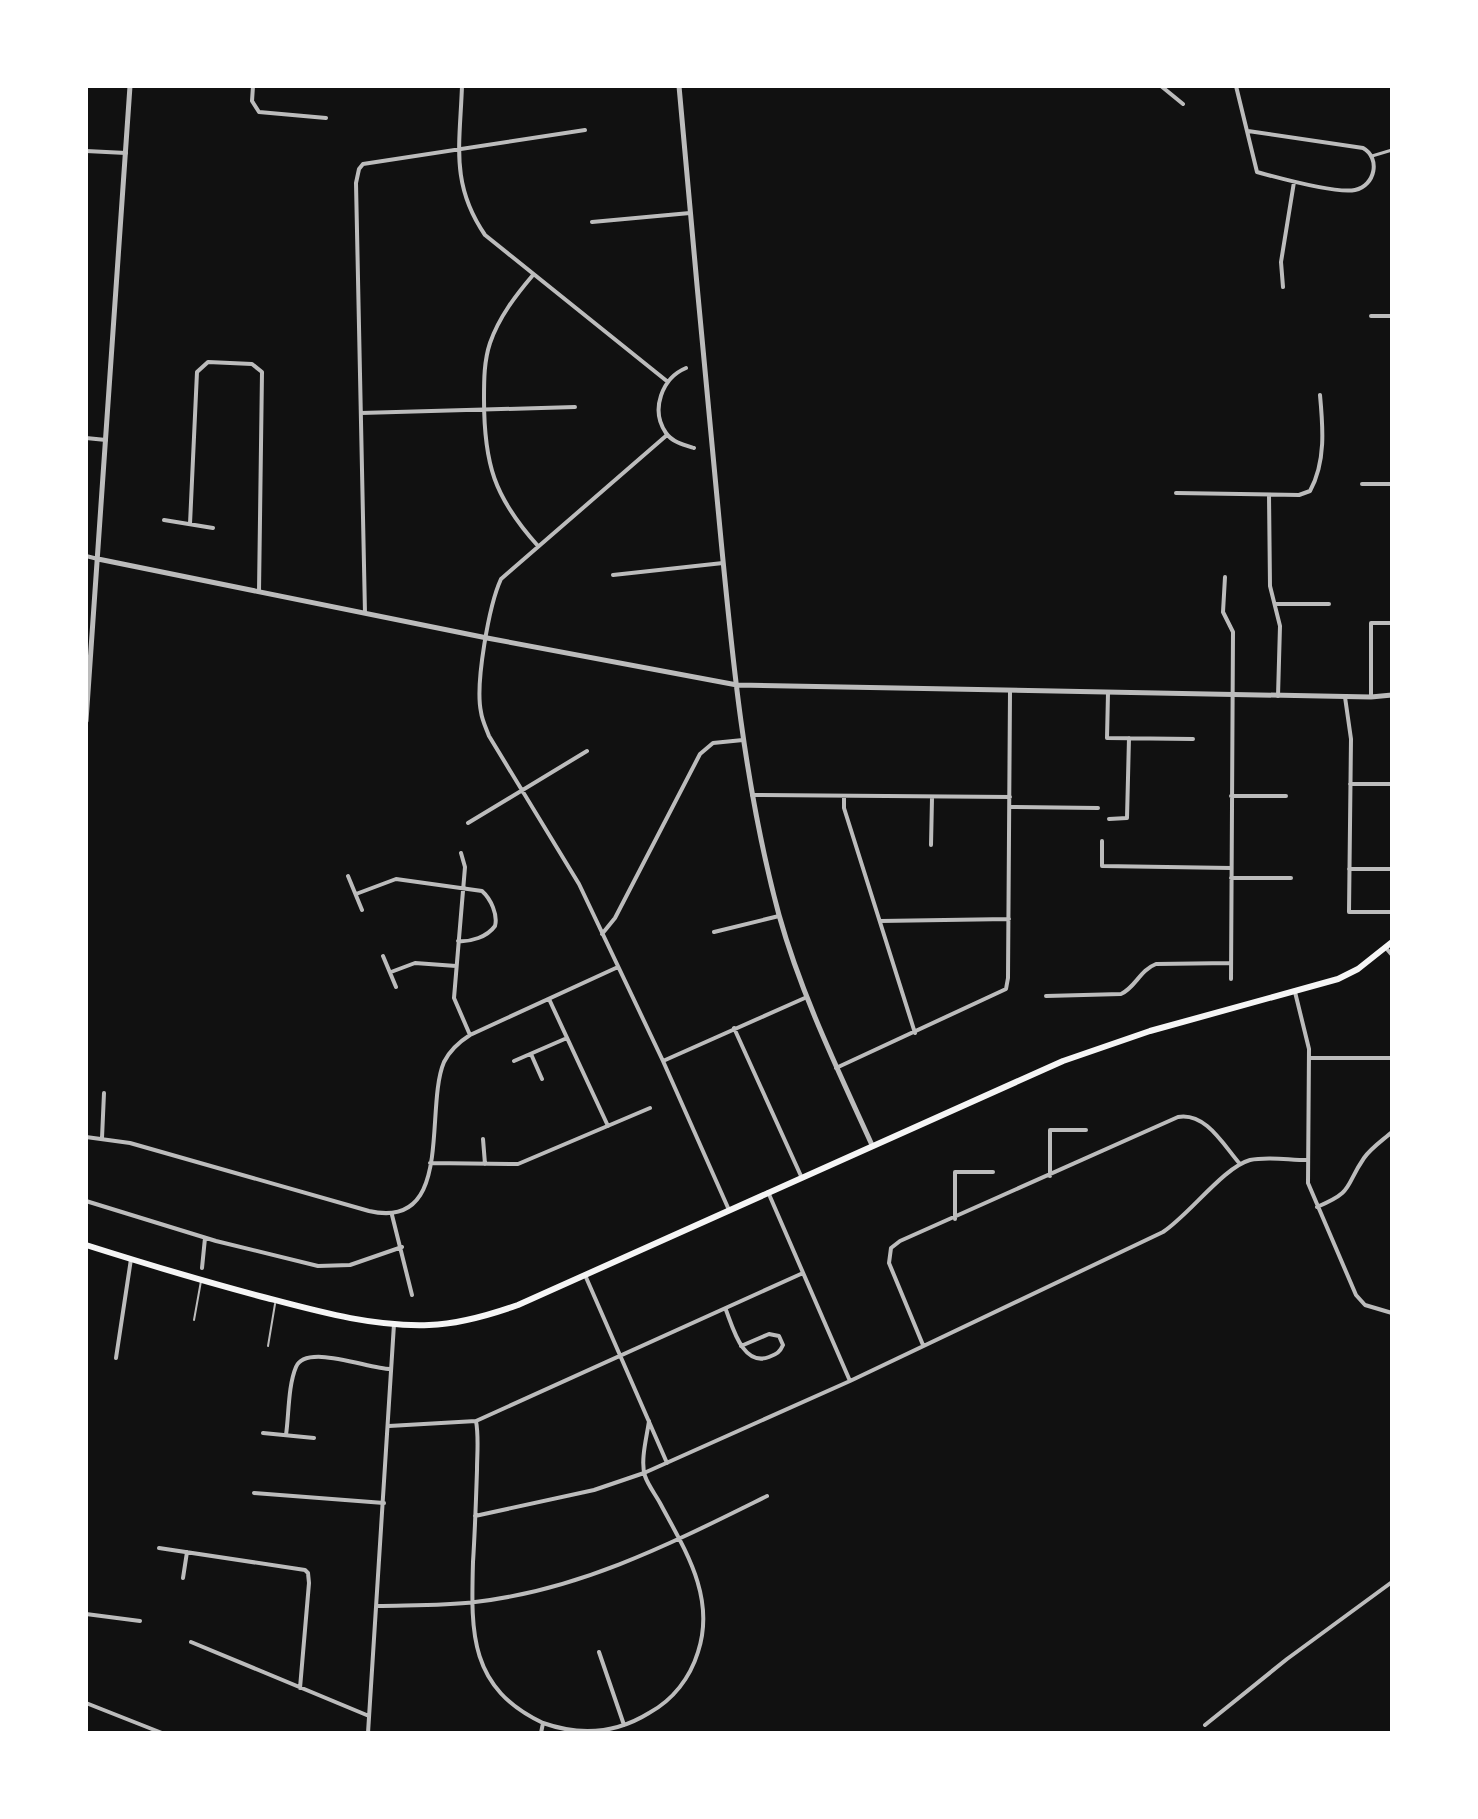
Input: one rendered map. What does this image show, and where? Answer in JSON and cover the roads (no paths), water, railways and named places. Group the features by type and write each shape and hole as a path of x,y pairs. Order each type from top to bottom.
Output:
{"main road":[{"path":"86,1245 201,1280 352,1319 434,1325 485,1316 518,1305 1008,1083 1088,1051 1349,974 1389,945"}],"street":[{"path":"86,721 130,86"},
{"path":"253,86 252,101 259,112 326,118"},
{"path":"462,86 460,183 471,215 485,235 668,382"},
{"path":"679,86 723,563 752,795 779,916 807,997 872,1145"},
{"path":"1161,86 1183,104"},
{"path":"1236,86 1257,172 1294,182 1354,190 1365,186 1372,177 1372,156 1369,151 1356,146 1248,131"},
{"path":"365,613 356,175 363,164 585,130"},
{"path":"1372,156 1392,150"},
{"path":"86,151 126,153"},
{"path":"1283,287 1281,262 1294,182"},
{"path":"592,222 690,213"},
{"path":"533,275 516,296 490,343 484,367 484,410 488,463 499,494 517,523 538,546"},
{"path":"1371,316 1392,316"},
{"path":"190,524 197,372 208,362 252,364 262,372 259,592"},
{"path":"686,368 678,371 668,382 658,405 659,418 667,435 694,448"},
{"path":"1176,493 1299,495 1310,491 1316,481 1324,436 1320,395"},
{"path":"361,413 575,407"},
{"path":"667,435 501,579 494,594 479,683 480,710 489,736 573,873 663,1061 729,1210"},
{"path":"86,438 106,440"},
{"path":"1362,484 1392,484 1392,476"},
{"path":"1269,494 1270,586 1280,626 1278,696"},
{"path":"164,520 213,528"},
{"path":"86,556 487,638 737,685 1010,692 1392,695"},
{"path":"613,575 723,563"},
{"path":"1225,577 1223,612 1233,632 1231,979"},
{"path":"1275,604 1329,604"},
{"path":"1371,697 1371,623 1392,623"},
{"path":"836,1068 1006,989 1010,692"},
{"path":"1108,693 1107,738 1193,739"},
{"path":"1345,697 1351,739 1349,912 1392,912"},
{"path":"1109,819 1127,818 1129,738"},
{"path":"602,934 615,918 700,754 713,743 743,740"},
{"path":"468,823 587,751"},
{"path":"1350,784 1392,784"},
{"path":"752,795 1010,797"},
{"path":"844,796 844,808 915,1033"},
{"path":"1231,796 1286,796"},
{"path":"931,845 932,798"},
{"path":"1010,807 1098,808"},
{"path":"1102,841 1102,866 1231,868"},
{"path":"461,853 465,867 454,1003 470,1035"},
{"path":"1349,869 1392,869"},
{"path":"348,876 362,910"},
{"path":"1231,878 1291,878"},
{"path":"356,894 396,879 485,893 496,919 495,926 488,933 470,941 458,941"},
{"path":"714,932 779,916"},
{"path":"880,921 1009,919"},
{"path":"1389,945 1392,955"},
{"path":"383,956 396,987"},
{"path":"391,972 415,963 456,966"},
{"path":"1046,996 1112,995 1128,991 1148,967 1156,964 1231,963"},
{"path":"86,1137 130,1143 392,1215 406,1210 421,1196 427,1182 442,1067 452,1050 470,1035 619,966"},
{"path":"1295,992 1307,1037 1309,1058 1308,1183 1361,1301 1374,1310 1392,1313"},
{"path":"663,1061 807,997"},
{"path":"549,999 608,1126"},
{"path":"734,1028 801,1176"},
{"path":"514,1061 567,1038"},
{"path":"531,1054 542,1079"},
{"path":"1309,1058 1392,1058"},
{"path":"102,1138 104,1093"},
{"path":"430,1163 526,1162 650,1108"},
{"path":"923,1345 889,1263 889,1253 900,1241 955,1219 1170,1120 1186,1116 1205,1123 1240,1164"},
{"path":"1050,1176 1050,1130 1086,1130"},
{"path":"1317,1207 1341,1195 1352,1182 1362,1160 1392,1132"},
{"path":"483,1139 485,1164"},
{"path":"475,1516 594,1490 644,1473 850,1381 1163,1232 1180,1221 1240,1164 1255,1159 1307,1160"},
{"path":"955,1219 955,1172 993,1172"},
{"path":"768,1192 850,1381"},
{"path":"86,1201 205,1238 326,1267 350,1265 402,1247"},
{"path":"392,1215 412,1295"},
{"path":"202,1268 205,1238"},
{"path":"116,1358 131,1259"},
{"path":"389,1426 476,1421 803,1273"},
{"path":"585,1275 667,1463"},
{"path":"725,1309 741,1346 753,1357 764,1359 778,1353 783,1345 779,1336 769,1334 741,1346"},
{"path":"368,1733 394,1324"},
{"path":"286,1435 296,1367 304,1358 318,1356 391,1369"},
{"path":"476,1421 474,1640 485,1671 509,1700 543,1723 583,1732 624,1725 647,1715 672,1695 691,1670 702,1642 703,1596 679,1539 644,1473 649,1421"},
{"path":"263,1433 314,1438"},
{"path":"254,1493 384,1503"},
{"path":"377,1606 472,1603 528,1593 584,1578 629,1562 767,1496"},
{"path":"159,1548 301,1568 308,1573 300,1688"},
{"path":"183,1578 187,1552"},
{"path":"1205,1725 1287,1659 1392,1582"},
{"path":"86,1614 140,1621"},
{"path":"191,1642 369,1716"},
{"path":"599,1652 624,1725"},
{"path":"86,1703 162,1733"},
{"path":"541,1733 543,1723"}],"lane":[{"path":"194,1320 201,1280"},
{"path":"268,1346 276,1300"}]}
